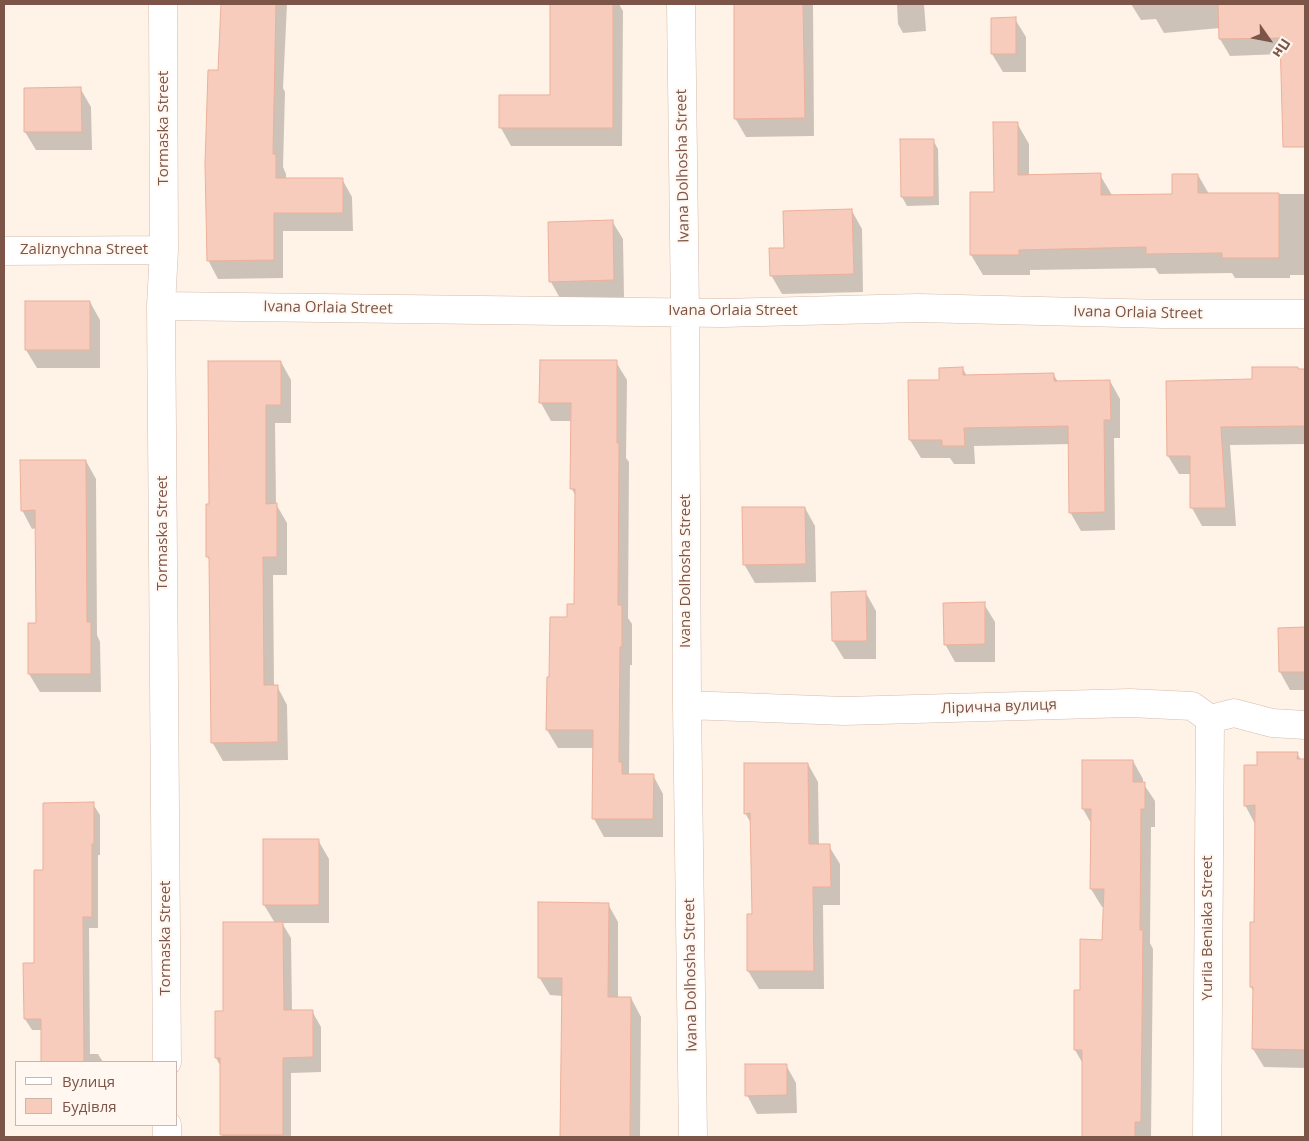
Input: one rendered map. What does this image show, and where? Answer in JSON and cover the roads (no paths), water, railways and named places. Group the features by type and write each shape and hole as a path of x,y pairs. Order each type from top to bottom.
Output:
{"street":[{"name":"Tormaska Street","path":"163,4 164,250 162,306 167,1061"},
{"name":"Ivana Dolhosha Street","path":"681,4 693,1137"},
{"name":"Zaliznychna Street","path":"4,251 164,250"},
{"name":"Ivana Orlaia Street","path":"162,306 722,313 918,308 1164,314 1305,314"},
{"name":"Лірична вулиця","path":"687,705 844,711 1130,703 1192,706 1210,719"},
{"path":"1210,719 1234,713 1272,723 1305,725"},
{"name":"Yuriia Beniaka Street","path":"1207,1137 1210,719"}]}
